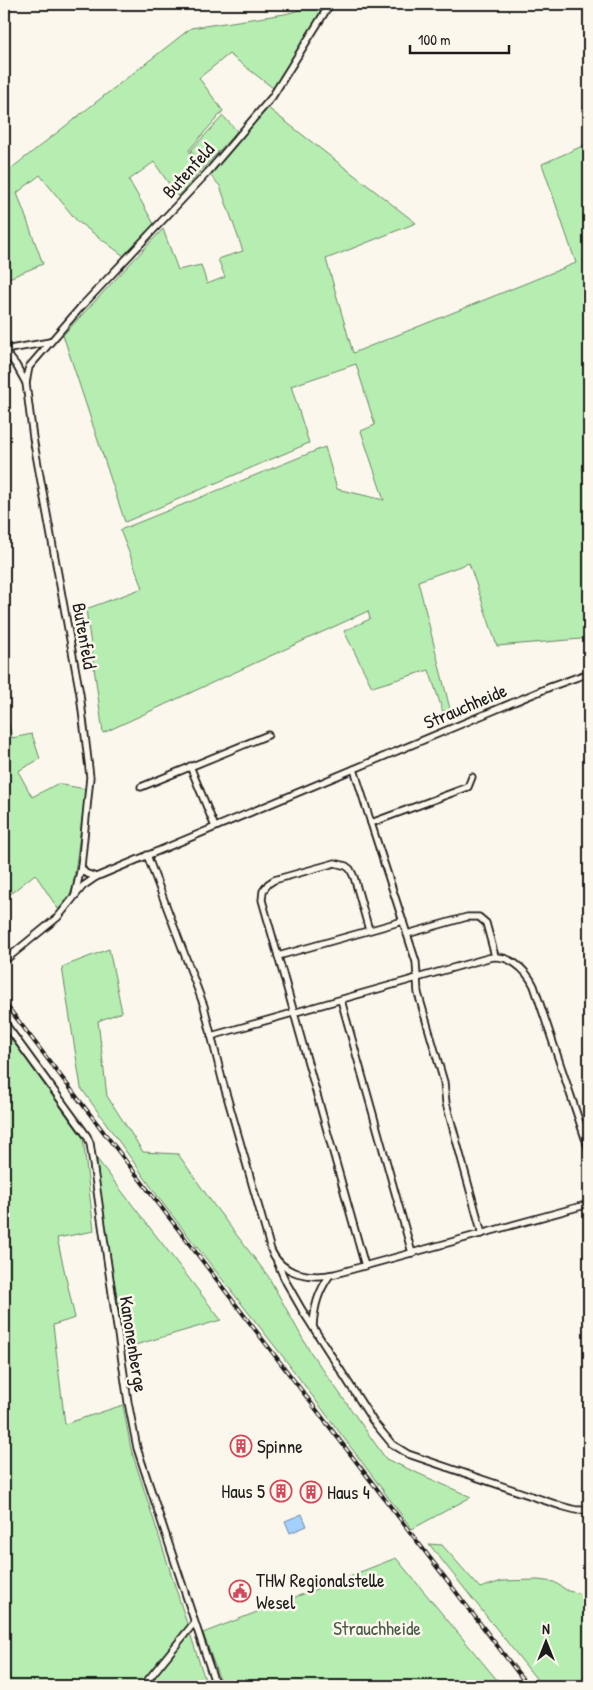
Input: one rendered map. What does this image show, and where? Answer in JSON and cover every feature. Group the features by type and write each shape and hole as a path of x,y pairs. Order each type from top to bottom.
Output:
{"street":[{"name":"Butenfeld","path":"75,895 81,867 90,777 80,694 33,438 26,383 29,367 208,172 272,97 330,4"},
{"name":"Butenfeld","path":"26,383 16,365 4,350 50,342"},
{"name":"Strauchheide","path":"4,961 58,917 75,895 96,877 550,687 589,673"},
{"path":"141,787 268,735"},
{"path":"190,766 215,827"},
{"path":"354,769 416,962 418,993 444,1082 446,1104 482,1234"},
{"path":"371,823 468,787 472,777"},
{"path":"147,855 204,1006 222,1080 271,1250 286,1282 373,1421 386,1438 408,1454 561,1506 576,1510 589,1510"},
{"path":"365,1266 262,895 265,887 274,880 330,864 341,863 352,873 369,930"},
{"path":"81,867 85,873 96,877"},
{"path":"407,934 467,917 479,917 486,922 495,956"},
{"path":"278,956 403,921"},
{"path":"211,1036 495,956 501,957 515,964 531,979 589,1150"},
{"path":"341,1000 412,1253"},
{"name":"Kanonenberge","path":"4,1022 87,1136 90,1143 128,1402 137,1448 216,1686"},
{"path":"276,1260 285,1268 300,1274 330,1275 589,1204"},
{"path":"313,1327 316,1299 330,1275"},
{"path":"143,1686 194,1623"}],"green space":[{"path":"307,4 325,4 273,88 229,54 199,78 223,111 189,150 200,172 178,197 154,162 129,180 154,224 124,256 77,221 40,175 17,193 43,264 4,280 4,174 191,28 285,14 303,9"},
{"path":"268,108 416,223 326,259 353,353 576,263 542,164 587,144 589,149 589,637 497,646 469,563 418,581 450,709 443,712 429,670 372,687 344,631 370,619 368,611 103,733 86,609 143,588 120,530 325,447 337,489 384,500 361,431 375,425 356,364 291,386 309,443 125,522 63,335 163,229 178,270 201,265 207,284 225,277 218,259 243,251 220,186 209,174"},
{"path":"223,116 237,131 202,170 191,150"},
{"path":"4,702 12,738 32,734 40,759 18,771 32,797 57,784 86,789 73,888 66,902 58,909 35,874 4,899"},
{"path":"109,949 122,1012 98,1021 107,1096 143,1152 178,1154 213,1204 268,1276 309,1350 386,1459 471,1497 412,1529 284,1358 164,1205 81,1088 62,967"},
{"path":"4,1029 83,1138 94,1231 57,1238 75,1318 53,1325 65,1424 123,1405 131,1449 207,1686 4,1686"},
{"path":"97,1159 221,1320 125,1348 99,1189"},
{"path":"429,1544 442,1545 480,1588 502,1581 538,1580 554,1582 568,1591 589,1594 589,1686 542,1686"},
{"name":"Strauchheide","path":"396,1558 502,1686 222,1686 203,1633"}],"water":[{"path":"302,1514 307,1526 290,1533 285,1521"}],"railway":[{"path":"4,1002 528,1686"}],"place":[{"name":"Spinne","path":"241,1446"},
{"name":"Haus 5","path":"281,1491"},
{"name":"Haus 4","path":"311,1492"},
{"name":"THW Regionalstelle Wesel","path":"240,1591"}]}
